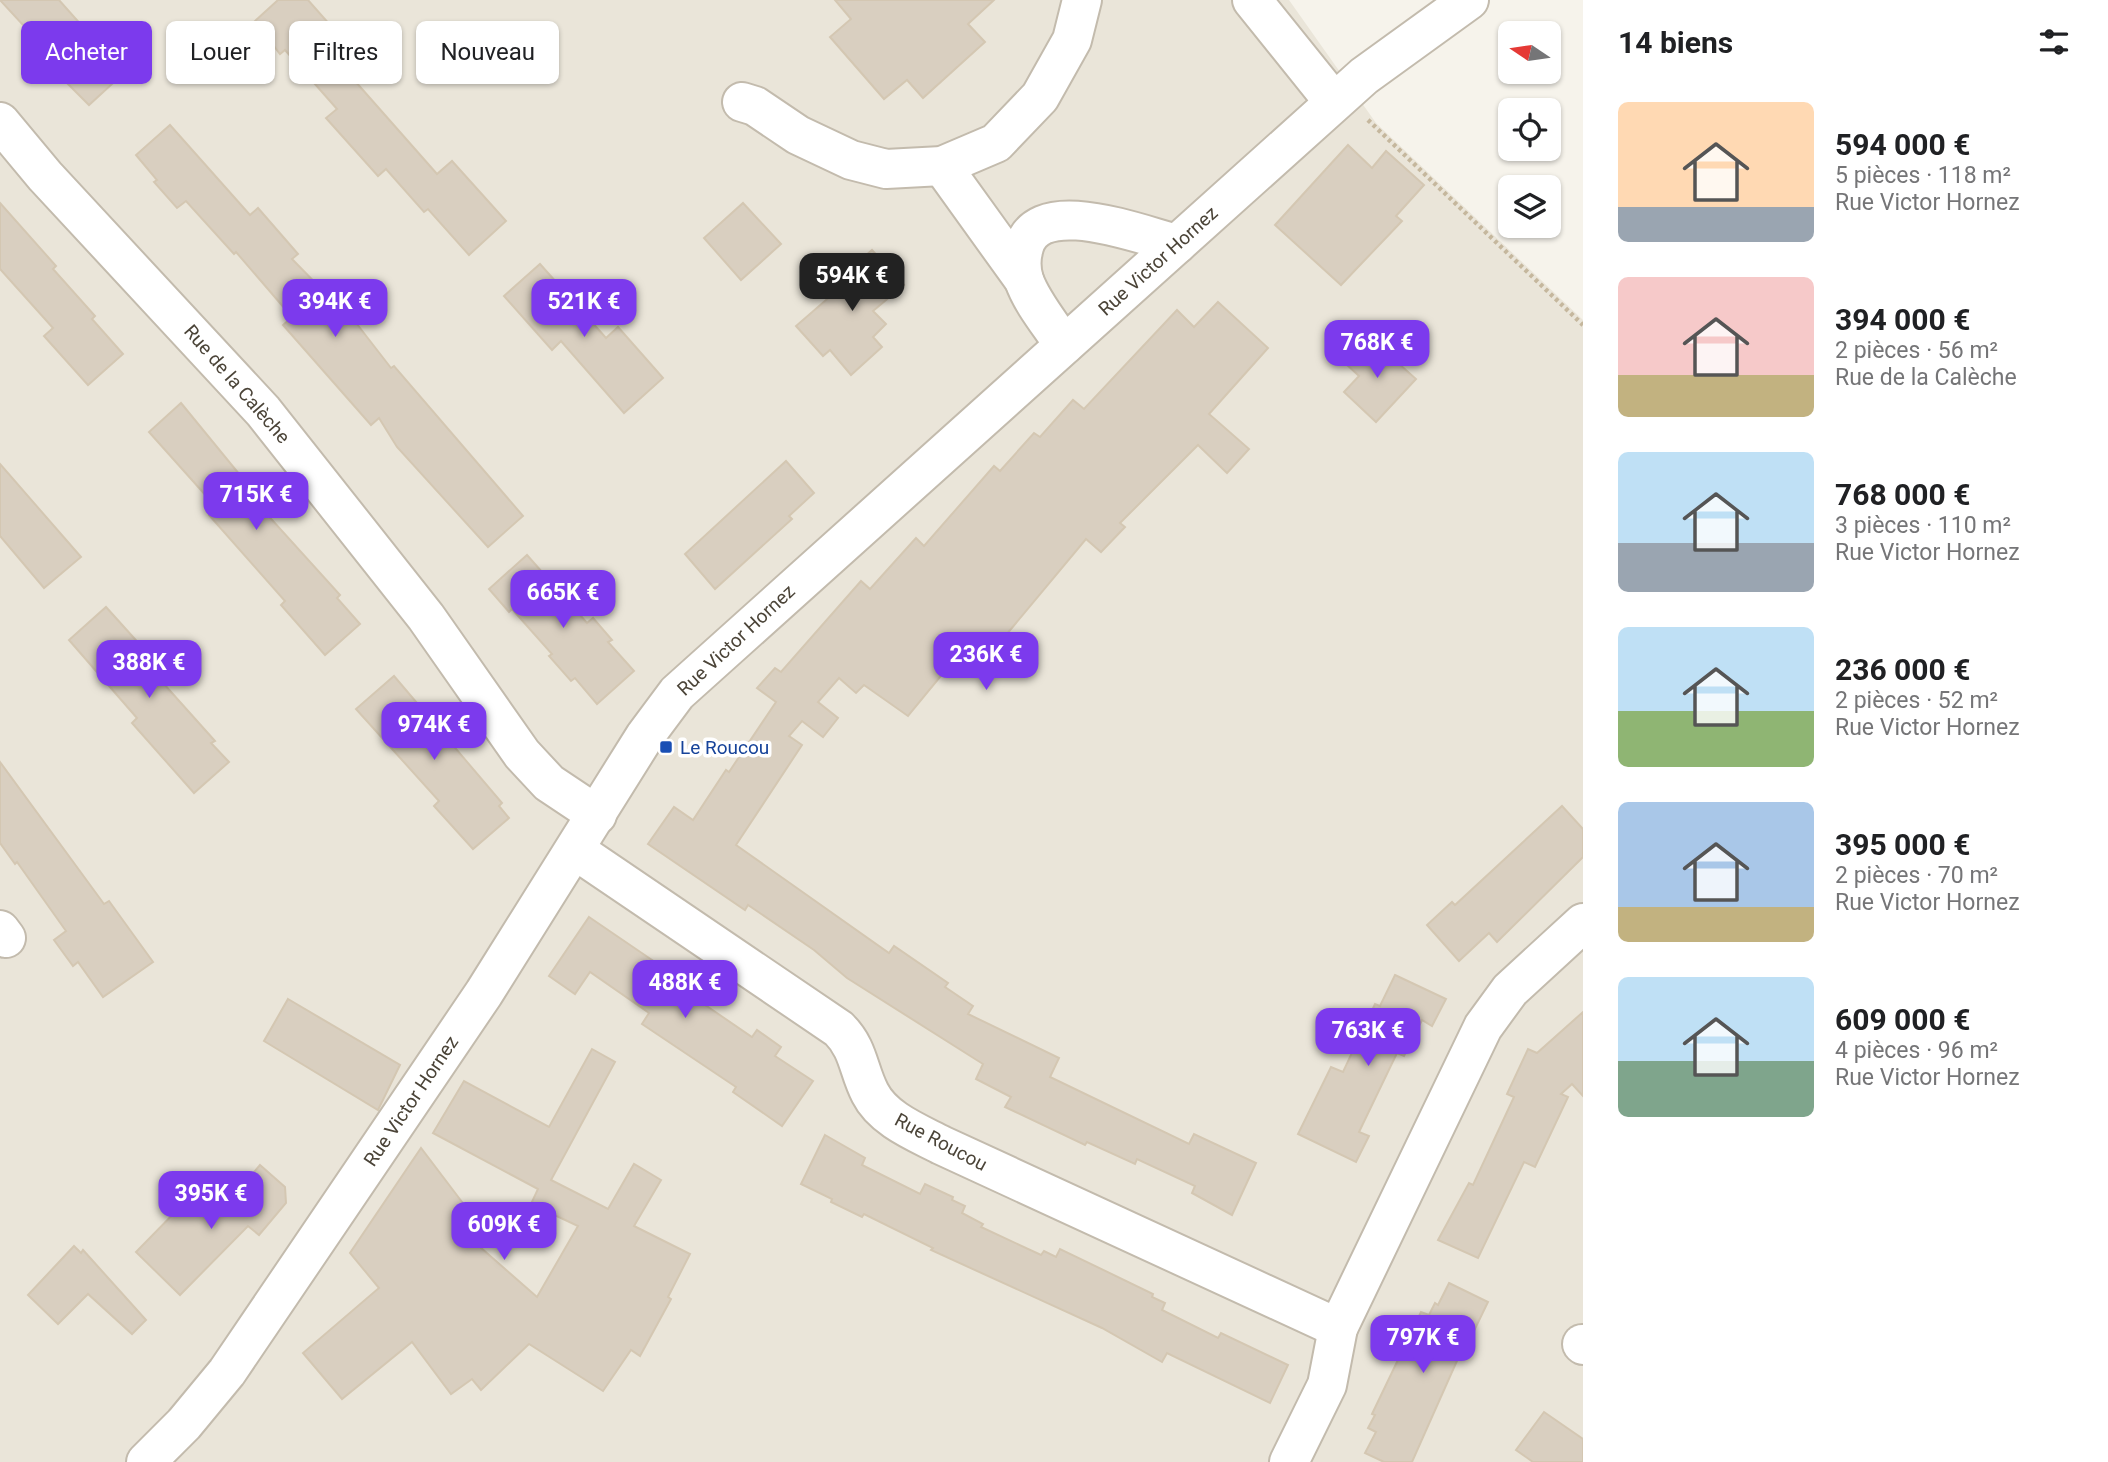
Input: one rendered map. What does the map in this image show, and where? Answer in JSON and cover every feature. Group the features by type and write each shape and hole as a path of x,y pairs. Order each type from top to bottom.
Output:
{"street":[{"path":"742,102 755,106 798,135 851,160 886,169 942,166 996,144 1040,97 1072,40 1082,0"},
{"path":"1252,0 1335,102"},
{"name":"Rue Victor Hornez","path":"146,1462 184,1424 227,1372 484,993 655,722 689,681 1335,102 1398,50 1469,0"},
{"name":"Rue de la Calèche","path":"0,122 45,176 262,411 426,617 522,754 549,783 597,815"},
{"path":"942,166 1024,280 1064,345"},
{"path":"1024,280 1023,254 1028,237 1050,221 1087,222 1177,244"},
{"name":"Rue Roucou","path":"575,850 839,1029 855,1047 870,1094 892,1118 953,1151 1338,1328"},
{"path":"1289,1462 1327,1385 1338,1328 1482,1027 1510,990 1583,923"}],"path":[{"path":"1335,102 1356,108 1583,325"}],"shaded area":[{"path":"0,0 1289,0 1376,123 1583,320 1583,1462 0,1462"}],"building":[{"path":"0,0 59,0 78,21 21,21"},
{"path":"278,0 308,0 327,21 289,21 289,55 285,50 280,54 275,47 275,21 255,21"},
{"path":"835,0 994,0 968,24 985,42 923,98 907,80 884,99 830,37 851,19"},
{"path":"68,84 112,84 89,105"},
{"path":"315,84 358,84 437,174 452,161 506,221 469,255 428,209 424,212 386,169 378,176 326,118 337,109"},
{"path":"170,125 250,215 258,208 298,254 292,259 336,304 339,301 391,368 394,366 523,516 488,547 397,447 379,418 371,425 283,325 292,317 236,252 234,254 186,201 177,208 154,182 157,180 136,155"},
{"path":"1348,145 1372,168 1386,151 1424,185 1396,216 1402,221 1341,285 1275,225"},
{"path":"0,203 56,266 53,269 95,316 92,319 123,354 88,385 44,336 53,328 0,269"},
{"path":"743,203 781,244 741,280 704,238"},
{"path":"872,250 904,285 873,311 886,324 873,337 882,347 851,375 830,350 823,356 796,326 833,294 828,289"},
{"path":"540,264 606,338 618,327 663,378 624,413 561,341 552,350 504,296"},
{"path":"1218,302 1268,348 1209,414 1249,449 1227,473 1198,445 1120,523 1125,527 1101,552 1086,539 996,647 990,641 978,653 967,644 908,716 864,685 856,693 839,678 818,702 838,718 823,737 802,721 789,736 802,745 736,845 889,953 894,946 948,983 945,987 973,1006 968,1014 1059,1058 1050,1077 1189,1144 1194,1134 1256,1163 1232,1215 1192,1193 1195,1186 1137,1159 1135,1164 1087,1142 1085,1145 1005,1107 1011,1097 976,1079 983,1064 847,978 814,950 748,905 745,910 648,844 674,807 693,820 776,702 757,688 775,668 781,672 861,581 870,589 916,538 924,546 994,466 1000,471 1034,433 1040,437 1073,400 1084,409 1177,310 1194,327"},
{"path":"1371,339 1416,379 1376,422 1344,392 1359,376 1346,364"},
{"path":"181,403 258,497 254,500 340,595 337,598 360,624 325,655 281,605 285,601 209,515 217,508 149,432"},
{"path":"786,461 814,493 789,516 792,519 715,589 685,554"},
{"path":"0,464 81,557 44,588 0,536"},
{"path":"527,555 587,623 593,618 612,640 608,642 634,671 597,704 575,678 571,681 549,656 552,654 512,609 509,612 489,589"},
{"path":"106,607 152,658 146,664 215,741 211,743 229,762 194,793 132,723 137,718 69,640"},
{"path":"394,676 502,803 499,806 509,818 473,849 434,806 439,801 356,709"},
{"path":"0,762 104,904 109,901 153,962 103,997 78,962 73,966 54,940 66,931 17,862 15,864 0,843"},
{"path":"1562,806 1583,829 1583,857 1497,942 1489,933 1459,961 1427,925 1452,902 1455,905"},
{"path":"589,917 693,988 689,994 752,1037 757,1030 781,1047 775,1056 813,1081 782,1126 733,1092 736,1087 642,1024 649,1013 590,972 575,994 549,976"},
{"path":"1395,975 1446,999 1432,1026 1422,1020 1404,1056 1397,1053 1359,1132 1369,1136 1356,1162 1298,1134 1331,1067 1343,1072 1375,1004 1380,1006"},
{"path":"288,999 400,1065 378,1110 264,1041"},
{"path":"1583,1012 1583,1096 1572,1084 1561,1094 1568,1097 1535,1167 1524,1162 1478,1258 1438,1240 1469,1183 1473,1185 1514,1097 1507,1094 1528,1049 1537,1053"},
{"path":"592,1049 615,1062 551,1180 608,1209 634,1164 661,1180 634,1226 690,1254 668,1297 671,1299 640,1356 631,1350 603,1391 529,1344 481,1390 472,1379 451,1394 412,1342 342,1399 303,1353 379,1288 350,1253 421,1148 484,1231 472,1240 537,1297 578,1226 531,1204 538,1189 433,1133 464,1081 549,1127"},
{"path":"825,1135 865,1158 862,1165 920,1194 925,1184 953,1197 952,1200 965,1206 962,1213 983,1224 981,1227 1041,1255 1044,1251 1056,1257 1060,1249 1153,1294 1152,1297 1165,1303 1162,1310 1218,1338 1221,1333 1288,1365 1270,1403 1167,1353 1162,1362 1102,1328 931,1250 933,1248 864,1214 862,1217 801,1184"},
{"path":"260,1165 285,1187 286,1203 259,1235 248,1226 180,1295 136,1252 189,1198 212,1221"},
{"path":"74,1246 81,1253 83,1250 146,1320 132,1334 88,1294 58,1324 28,1295"},
{"path":"1449,1283 1488,1302 1471,1337 1468,1336 1412,1462 1384,1462 1365,1453 1376,1432 1368,1428 1375,1415 1372,1414 1421,1312 1429,1315 1435,1303 1438,1305"},
{"path":"1544,1412 1583,1439 1583,1462 1533,1462 1516,1450"}],"place":[{"name":"Le Roucou","path":"666,747"}]}
